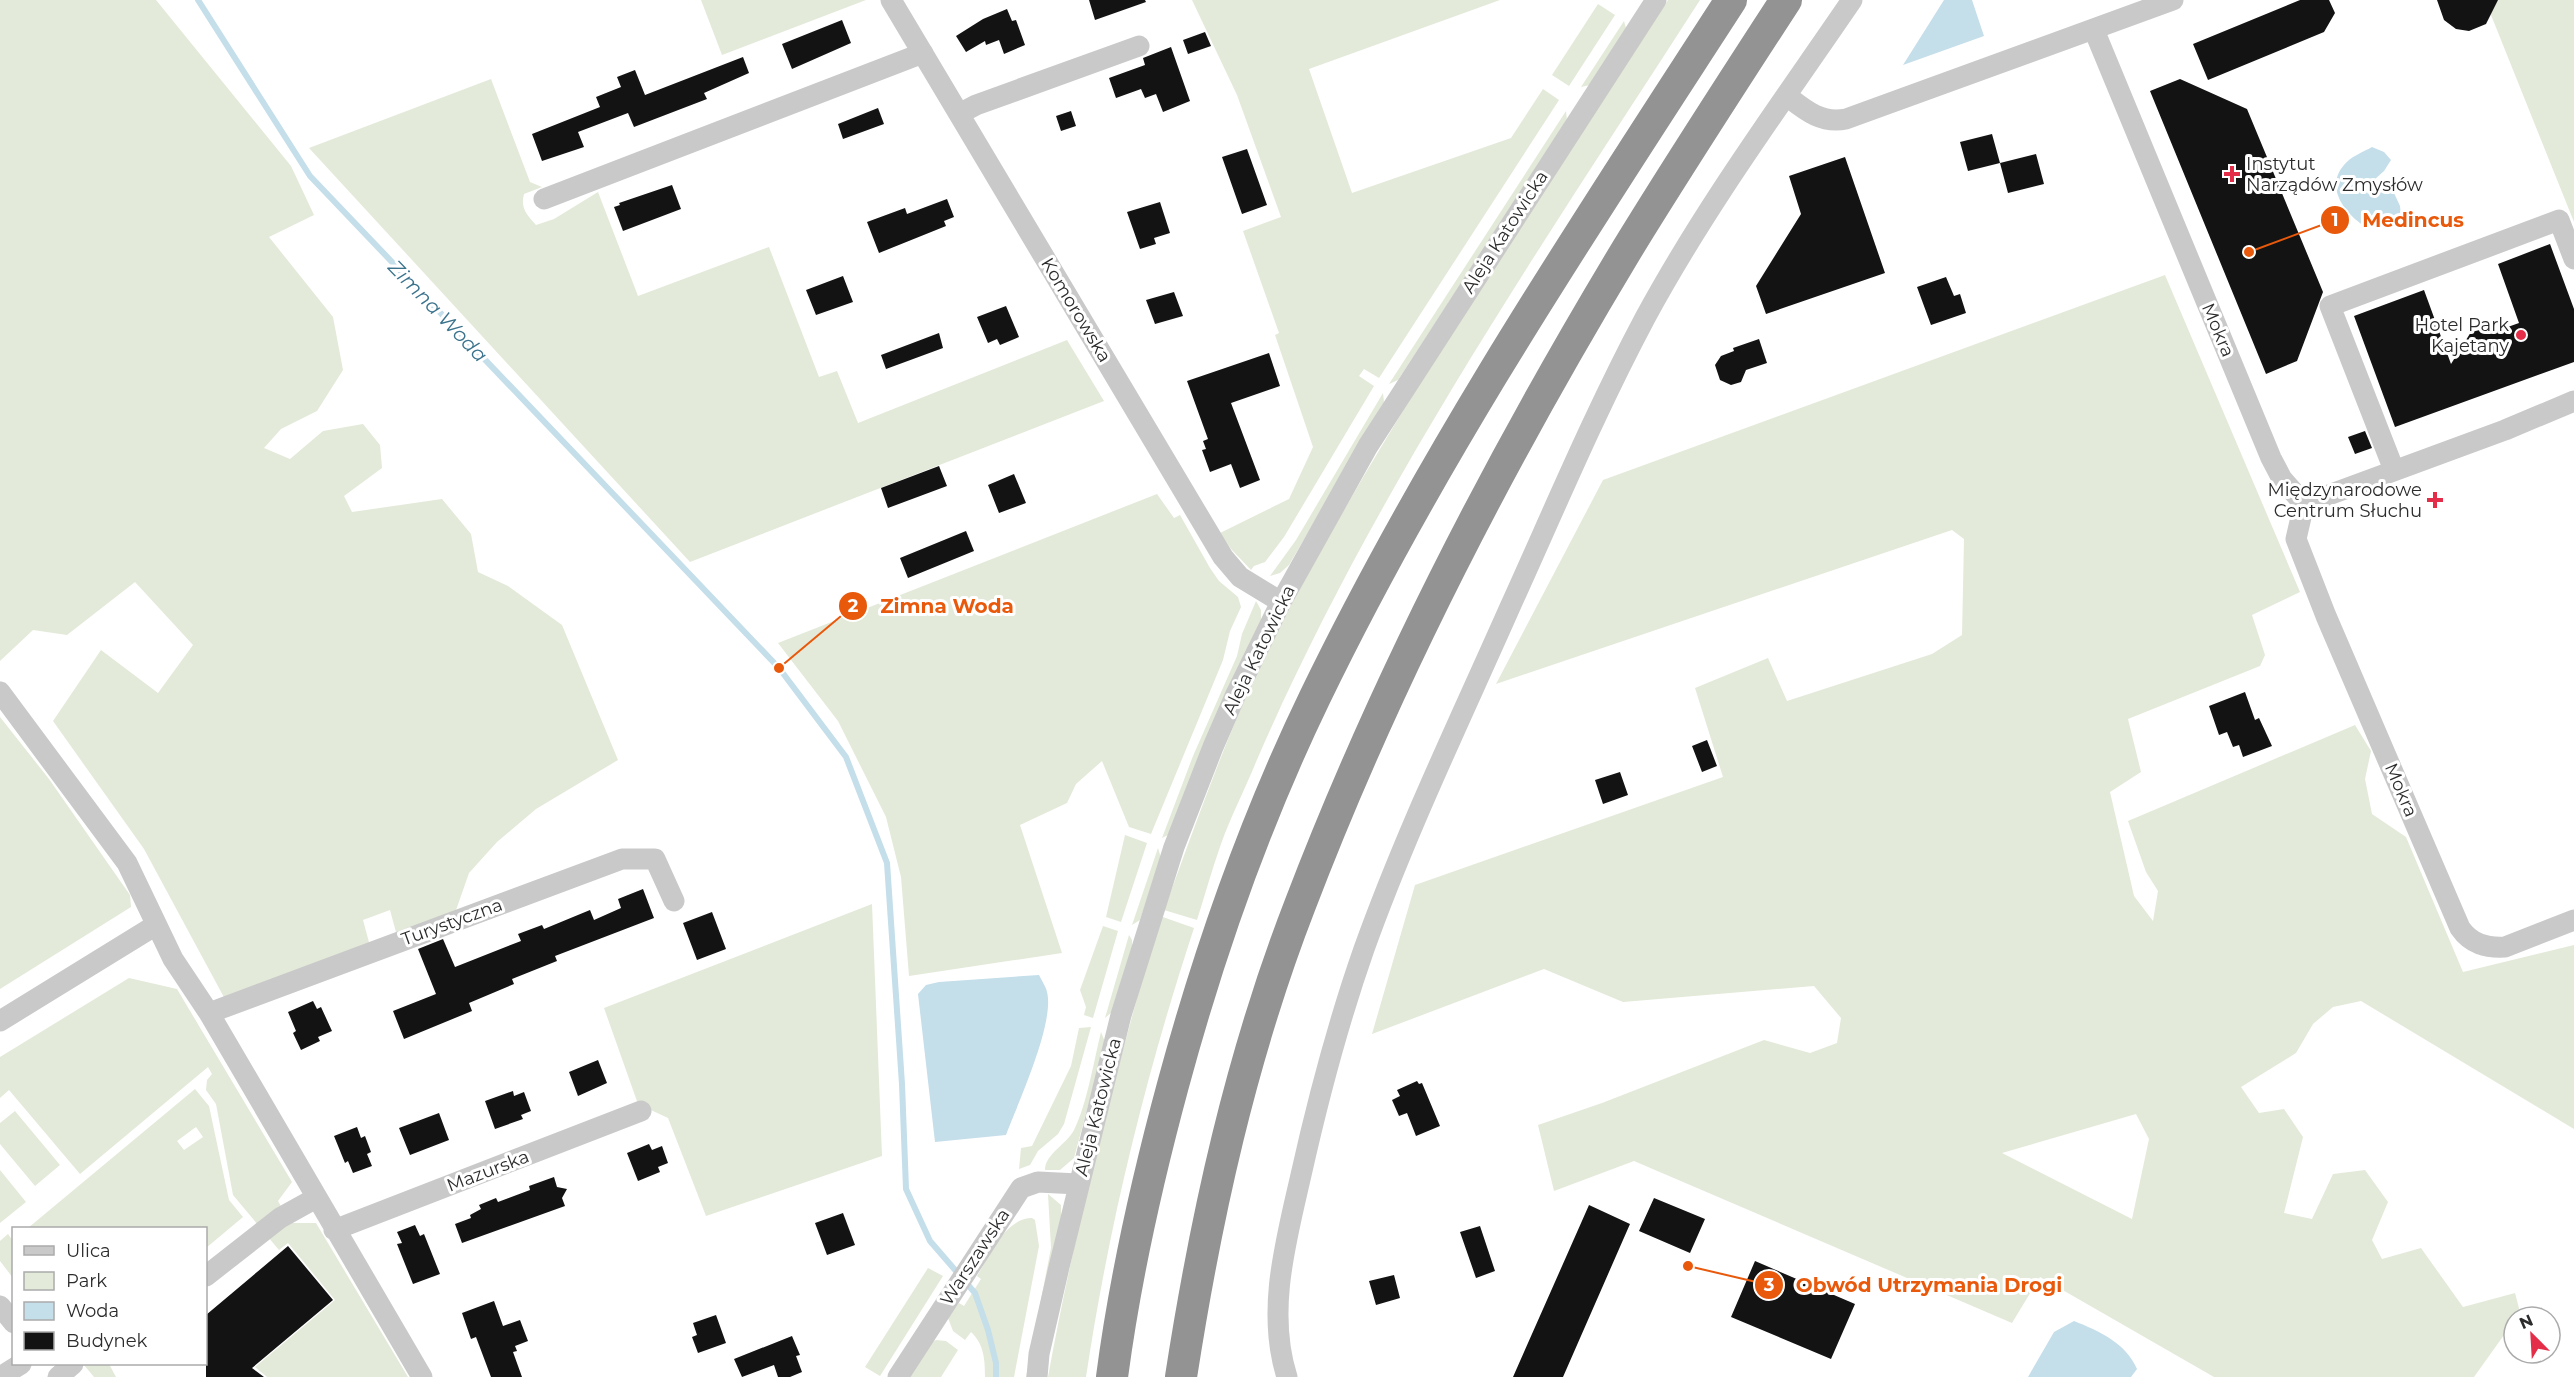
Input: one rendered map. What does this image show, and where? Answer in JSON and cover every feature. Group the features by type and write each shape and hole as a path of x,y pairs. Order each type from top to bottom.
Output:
{"highway":[{"path":"1112,1377 1141,1212 1159,1137 1200,990 1232,893 1313,699 1373,581 1444,455 1584,227 1731,0"},
{"path":"1181,1377 1207,1223 1242,1082 1298,908 1374,725 1428,609 1491,489 1576,338 1687,153 1786,0"}],"street":[{"name":"Komorowska","path":"891,0 1223,557 1240,577 1281,602"},
{"name":"Aleja Katowicka","path":"1037,1377 1039,1354 1078,1184 1121,1015 1160,888 1213,747 1281,602 1337,499 1400,393 1656,0"},
{"path":"1287,1377 1277,1323 1280,1281 1293,1210 1339,1025 1392,876 1608,391 1677,262 1708,212 1852,0"},
{"path":"1787,96 1820,118 1833,121 1845,119 2173,0"},
{"name":"Mokra","path":"2094,30 2271,458 2282,479 2304,504 2296,539 2326,616 2460,928 2472,942 2495,948 2505,947 2574,920"},
{"path":"959,114 976,105 1139,46"},
{"path":"544,200 923,53"},
{"path":"2394,470 2330,306 2559,220 2574,259"},
{"path":"2304,504 2505,430 2574,401"},
{"path":"0,692 127,863 173,959 209,1013 334,1230 423,1377"},
{"name":"Turystyczna","path":"209,1013 622,859 655,859 674,901"},
{"path":"0,1022 156,925"},
{"name":"Mazurska","path":"334,1230 642,1111"},
{"name":"Warszawska","path":"898,1377 1021,1188 1038,1182 1078,1184"},
{"path":"207,1275 267,1228 316,1198"},
{"path":"0,1306 12,1321"},
{"path":"0,1377 19,1365"},
{"path":"48,1365 58,1377 72,1365"}],"green space":[{"path":"0,0 156,0 291,166 314,215 269,237 333,317 343,370 317,411 281,429 264,448 290,459 323,431 363,424 380,445 382,468 344,496 352,512 442,499 471,534 478,572 508,586 562,625 618,760 536,809 497,842 469,873 455,913 397,936 390,910 363,920 370,946 226,1001 144,849 53,721 101,650 158,693 193,645 135,582 67,635 33,630 0,661"},
{"path":"701,0 866,0 722,55"},
{"path":"1192,0 1500,0 1309,69 1352,193 1511,138 1543,89 1559,100 1379,378 1364,369 1359,376 1374,386 1284,537 1265,562 1254,566 1251,570 1231,549 1220,533 1289,499 1313,447 1275,335 1279,333 1243,231 1281,217 1237,95"},
{"path":"1668,0 1700,0 1520,278 1406,467 1352,563 1302,662 1256,762 1225,834 1197,920 1164,910 1218,765 1248,693 1281,624 1325,543 1468,308"},
{"path":"2485,0 2574,0 2574,222"},
{"path":"1598,4 1615,15 1569,86 1552,75"},
{"path":"1624,21 1626,28 1590,85 1581,87"},
{"path":"491,79 530,182 542,187 524,194 523,199 525,211 536,225 554,219 598,192 638,296 769,247 819,377 837,371 858,423 1067,340 1104,401 690,562 309,148"},
{"path":"1566,111 1567,121 1398,380 1389,384"},
{"path":"2165,275 2300,592 2252,615 2265,655 2260,666 2128,719 2141,772 2110,792 2134,896 2153,921 2158,891 2146,872 2128,821 2355,725 2371,751 2365,779 2372,814 2406,837 2463,972 2574,945 2574,1129 2361,1001 2333,1007 2313,1024 2296,1053 2241,1087 2259,1113 2284,1109 2303,1137 2284,1213 2312,1219 2333,1174 2365,1170 2388,1202 2372,1240 2382,1259 2421,1248 2463,1307 2515,1293 2518,1305 2502,1305 2502,1338 2474,1377 2214,1377 2040,1277 2012,1323 1634,1161 1554,1191 1538,1125 1602,1103 1764,1040 1810,1053 1837,1043 1841,1018 1814,986 1623,1002 1544,969 1372,1034 1415,885 1723,777 1695,688 1768,658 1787,701 1932,654 1962,635 1964,539 1952,530 1496,684 1603,480","holes":["2136,1114 2149,1139 2132,1219 2002,1153"]},
{"path":"1383,393 1384,402 1289,565 1280,573 1270,576 1296,540"},
{"path":"1157,494 1174,518 1180,515 1210,568 1219,581 1238,597 1241,607 1230,631 1223,660 1151,834 1129,827 1102,761 1076,784 1067,803 1020,825 1062,953 909,976 901,877 886,817 838,721 778,643"},
{"path":"1256,601 1261,610 1261,621 1168,835 1162,838 1193,756 1237,656 1242,634"},
{"path":"0,717 49,779 130,895 131,907 0,989"},
{"path":"1125,835 1147,843 1121,922 1106,917"},
{"path":"1158,848 1161,858 1140,920 1132,925"},
{"path":"872,904 882,1156 706,1216 668,1118 638,1104 604,1008"},
{"path":"1160,916 1194,928 1160,1038 1131,1150 1106,1263 1086,1377 1048,1377 1071,1261 1098,1145"},
{"path":"1103,926 1118,931 1093,1018 1084,1015 1086,1007 1080,990"},
{"path":"1129,935 1132,946 1113,1011 1105,1018"},
{"path":"129,978 177,989 292,1182 278,1201 283,1210 258,1225 233,1195 216,1104 206,1090 207,1080 212,1074 208,1067 80,1174 9,1090 0,1098 0,1057"},
{"path":"1091,1027 1064,1124 1058,1134 1038,1151 1030,1165 1019,1169 1021,1148 1032,1146 1071,1066 1079,1028"},
{"path":"1101,1032 1105,1042 1074,1158 1060,1170 1045,1170 1052,1154 1071,1135 1079,1119"},
{"path":"195,1089 209,1106 229,1200 243,1217 207,1247 207,1227 29,1227","holes":["196,1127 203,1137 184,1150 177,1141"]},
{"path":"15,1111 60,1165 35,1186 0,1144 0,1123"},
{"path":"0,1170 26,1202 0,1223"},
{"path":"1048,1194 1061,1205 1061,1217 1029,1377 1026,1377 1051,1248"},
{"path":"1032,1218 1035,1220 1039,1246 1014,1377 985,1377 984,1358 979,1342 971,1332 965,1340 953,1331 948,1318 959,1303 964,1306 981,1279 977,1276 1006,1231 1022,1220"},
{"path":"290,1223 316,1223 408,1377 267,1377 255,1367 335,1300 288,1243 279,1250 268,1237"},
{"path":"8,1234 12,1240 12,1277 0,1261 0,1241"},
{"path":"928,1268 943,1276 880,1376 865,1367"},
{"path":"946,1341 958,1350 941,1377 908,1377 932,1342"},
{"path":"84,1365 110,1365 116,1377 94,1377"}],"water":[{"path":"1944,0 1972,0 1984,36 1903,65"},
{"path":"2372,147 2384,152 2391,160 2374,180 2384,192 2394,193 2400,206 2401,216 2386,223 2366,227 2345,208 2337,192 2336,183 2338,174 2347,162"},
{"path":"1039,975 1047,992 1046,1023 1034,1063 1006,1135 935,1142 918,994 926,985 939,982"},
{"path":"2074,1321 2093,1329 2119,1345 2137,1369 2131,1377 2028,1377 2054,1332"}],"building":[{"path":"1089,0 1145,0 1146,2 1095,20"},
{"path":"2300,0 2329,0 2335,13 2324,32 2208,80 2193,44"},
{"path":"2437,0 2498,0 2486,24 2469,31 2456,29 2444,20"},
{"path":"1007,9 1012,21 1016,20 1025,45 1004,54 999,40 986,45 985,41 966,52 956,36 983,19"},
{"path":"842,20 851,43 792,69 782,44"},
{"path":"1205,32 1211,46 1188,54 1183,40"},
{"path":"1171,47 1190,101 1163,112 1156,94 1145,98 1141,89 1116,98 1109,78 1145,65 1143,58"},
{"path":"743,57 749,73 704,93 707,99 634,127 628,113 578,132 584,147 542,161 532,134 600,107 596,97 621,87 617,77 635,70 645,95"},
{"path":"2180,79 2247,109 2323,292 2297,361 2266,374 2150,91"},
{"path":"878,108 884,124 843,139 838,124"},
{"path":"1071,111 1076,126 1061,131 1056,116"},
{"path":"1992,134 2000,163 1968,171 1960,142"},
{"path":"1247,149 1267,205 1242,214 1222,157"},
{"path":"2036,154 2044,184 2008,193 2000,163"},
{"path":"1845,157 1885,273 1766,314 1756,286 1801,214 1789,176"},
{"path":"672,185 681,209 623,231 614,207 620,205 619,203"},
{"path":"947,199 954,217 944,221 946,226 879,253 867,222 905,208 907,214"},
{"path":"1160,202 1170,233 1154,238 1156,244 1140,249 1127,212"},
{"name":"Hotel Park Kajetany","path":"2550,244 2574,309 2574,362 2395,427 2354,316 2424,290 2451,364 2471,332 2480,330 2488,334 2519,323 2498,264"},
{"path":"843,276 853,302 816,315 806,290"},
{"path":"1946,277 1954,296 1960,294 1966,313 1931,325 1917,287"},
{"path":"1174,292 1183,316 1155,324 1146,300"},
{"path":"1006,306 1019,337 1000,345 997,339 988,343 977,317"},
{"path":"939,333 943,348 886,369 881,355"},
{"path":"1759,339 1767,363 1746,370 1741,382 1731,385 1720,380 1715,365 1721,356 1734,351 1733,348"},
{"path":"1269,353 1280,386 1231,403 1260,480 1240,488 1231,464 1210,472 1202,450 1206,449 1203,441 1208,439 1187,381"},
{"path":"2365,431 2372,448 2355,454 2348,437"},
{"path":"939,466 947,486 888,508 881,488"},
{"path":"1014,474 1026,503 999,513 988,485"},
{"path":"966,531 974,551 908,578 900,558"},
{"path":"2245,692 2255,720 2259,718 2272,746 2243,757 2239,745 2233,747 2227,732 2219,735 2209,706"},
{"path":"1707,740 1717,766 1702,772 1692,746"},
{"path":"1620,772 1628,795 1603,804 1595,780"},
{"path":"643,889 654,918 555,956 557,961 512,979 514,984 469,1003 472,1011 404,1039 393,1011 436,994 418,949 443,939 455,967 521,941 518,934 542,925 544,929 590,910 594,920 621,908 618,899"},
{"path":"712,912 726,949 697,960 683,923"},
{"path":"313,1001 317,1009 321,1007 332,1031 318,1037 320,1041 301,1050 293,1033 296,1031 288,1012"},
{"path":"598,1060 607,1083 578,1096 569,1072"},
{"path":"1417,1081 1419,1084 1422,1083 1440,1126 1416,1136 1407,1113 1399,1116 1392,1100 1400,1096 1397,1090"},
{"path":"513,1091 514,1096 524,1092 531,1111 521,1115 523,1119 495,1129 485,1101"},
{"path":"439,1113 449,1140 410,1155 399,1128"},
{"path":"357,1127 361,1138 365,1136 371,1152 367,1154 372,1166 353,1173 348,1161 345,1163 334,1136"},
{"path":"649,1144 652,1150 662,1146 668,1163 658,1167 660,1172 638,1181 627,1153"},
{"path":"554,1177 557,1187 567,1189 562,1198 565,1206 462,1243 455,1224 471,1218 470,1215 481,1209 479,1205 496,1198 498,1202 530,1190 529,1186"},
{"path":"1654,1198 1705,1219 1690,1253 1639,1231"},
{"path":"1589,1205 1630,1224 1563,1377 1513,1377"},
{"path":"843,1213 855,1245 827,1255 815,1223"},
{"path":"415,1225 420,1236 424,1234 440,1274 413,1284 397,1244 402,1243 397,1232"},
{"path":"1480,1226 1495,1271 1476,1278 1460,1232"},
{"path":"288,1246 333,1300 252,1368 264,1377 206,1377 207,1314"},
{"path":"1755,1261 1855,1304 1831,1359 1731,1317"},
{"path":"1394,1275 1400,1298 1376,1305 1369,1281"},
{"path":"494,1301 503,1326 520,1320 528,1341 515,1346 517,1351 513,1352 522,1377 491,1377 476,1337 471,1339 462,1313"},
{"path":"716,1315 726,1343 698,1353 692,1337 697,1335 693,1323"},
{"path":"792,1336 800,1355 796,1356 802,1372 790,1377 778,1377 774,1365 742,1377 734,1359"}],"waterway":[{"name":"Zimna Woda","path":"198,0 310,176 779,668 846,757 887,863 902,1084 906,1189 930,1241 975,1293 988,1330 996,1363 996,1377"}],"place":[{"name":"Instytut Narządów Zmysłów","path":"2232,174"},
{"name":"Medincus","path":"2249,252"},
{"name":"Hotel Park Kajetany","path":"2521,335"},
{"name":"Międzynarodowe Centrum Słuchu","path":"2435,500"},
{"name":"Zimna Woda","path":"779,668"},
{"name":"Obwód Utrzymania Drogi","path":"1688,1266"}]}
